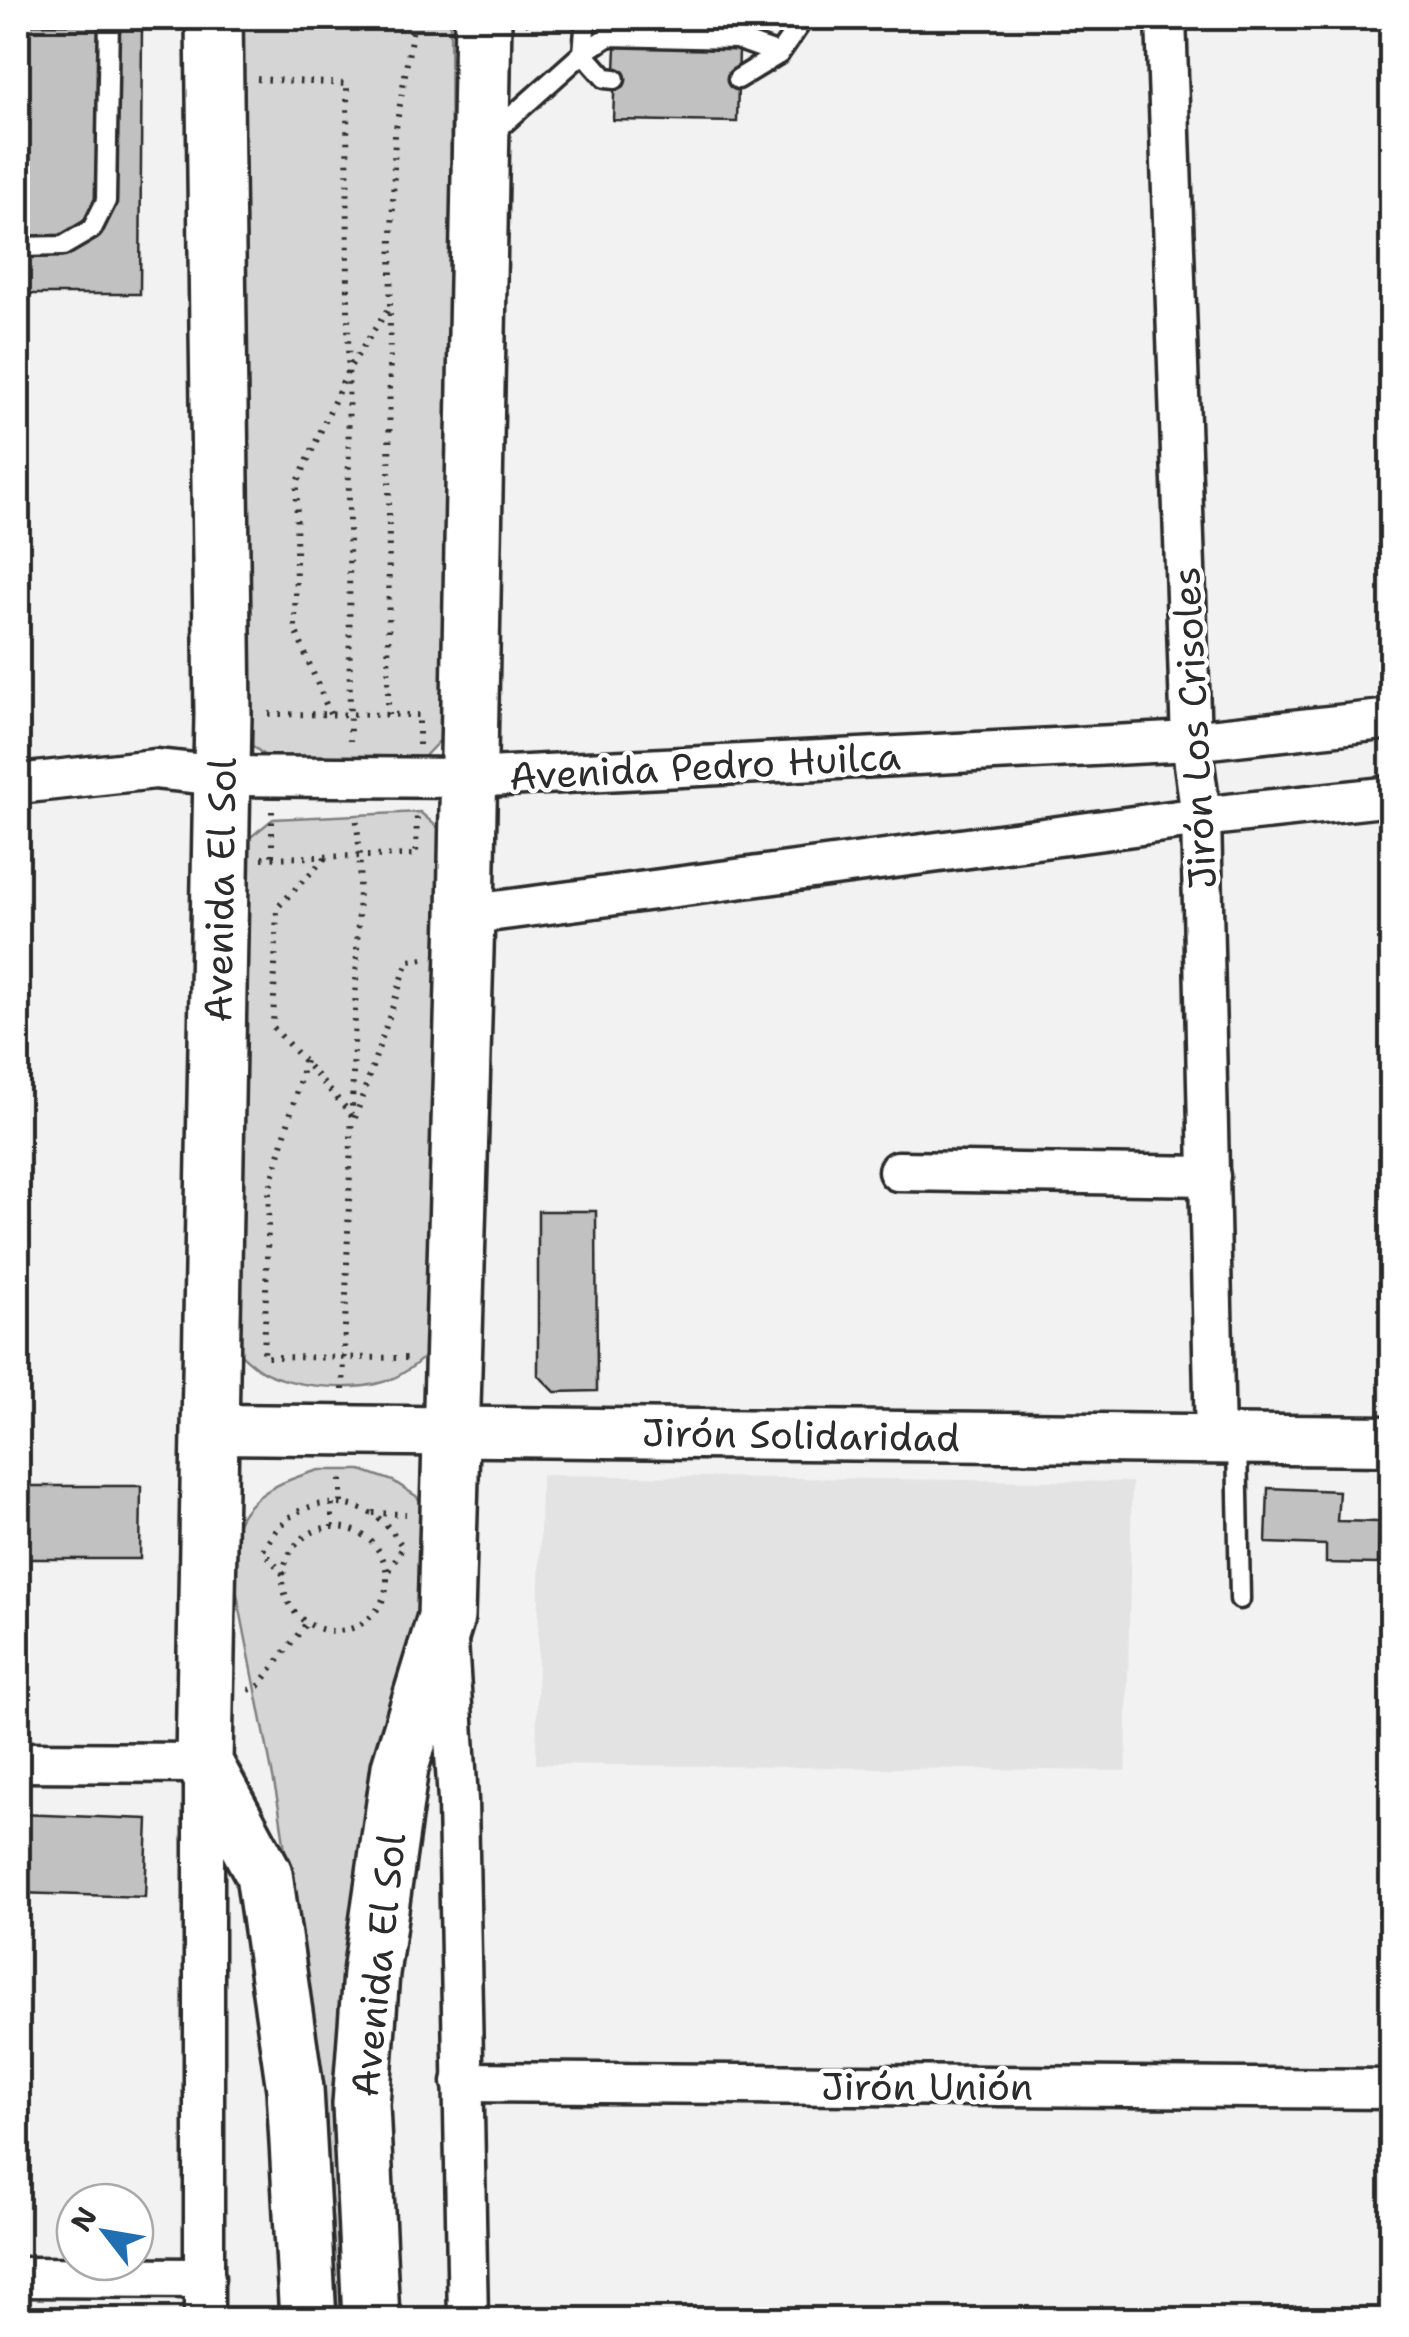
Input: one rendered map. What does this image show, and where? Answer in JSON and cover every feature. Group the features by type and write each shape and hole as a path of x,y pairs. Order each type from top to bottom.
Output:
{"main road":[{"name":"Avenida El Sol","path":"214,18 223,714 204,1763 264,1874 295,2089 308,2320"},
{"name":"Avenida El Sol","path":"371,2320 362,2104 371,1973 400,1767 446,1617 466,935 483,20"}],"street":[{"name":"Jirón Los Crisoles","path":"1166,18 1192,741 1201,817 1210,1176 1226,1439"},
{"name":"Avenida Pedro Huilca","path":"18,784 155,769 222,776 468,778 1192,741 1392,719"},
{"path":"466,935 1201,817 1392,796"},
{"path":"898,1171 1210,1176"},
{"name":"Jirón Solidaridad","path":"211,1429 1392,1441"},
{"name":"Avenida El Sol","path":"446,1617 458,1801 468,2320"},
{"path":"18,1762 204,1763"},
{"name":"Avenida El Sol","path":"204,1763 204,2320"},
{"name":"Jirón Unión","path":"462,2082 1392,2089"},
{"path":"18,2278 204,2278"}],"lane":[{"path":"18,247 62,246 92,230 106,201 109,18"},
{"path":"586,18 582,53 605,78 614,79"},
{"path":"738,80 778,54 804,18"},
{"path":"481,144 582,53 608,36 736,40 778,54"},
{"path":"1226,1439 1240,1599"}],"path":[{"path":"214,18 483,20"},
{"path":"388,715 395,134 414,21"},
{"path":"216,77 347,84 348,715 360,856 344,1358"},
{"path":"330,714 295,630 297,484 348,370 390,305"},
{"path":"223,714 470,715"},
{"path":"221,859 416,856"},
{"path":"326,857 277,908 274,1027 352,1115"},
{"path":"352,1129 408,960 466,935"},
{"path":"304,1061 269,1192 264,1357 454,1359"},
{"path":"283,1574 263,1550 277,1529 296,1513 319,1504 344,1504 372,1514 388,1526 403,1548 387,1574"},
{"path":"332,1504 332,1527"},
{"path":"332,1527 356,1532 372,1542 387,1574 385,1592 368,1620 337,1632 306,1624 293,1612 286,1598 283,1574 292,1549 305,1536 332,1527"},
{"path":"205,1706 259,1686 306,1624"}],"shaded area":[{"path":"242,18 450,18 442,738 421,760 275,764 239,735"},
{"path":"420,812 444,833 434,1347 405,1372 370,1385 321,1386 288,1380 257,1368 231,1345 237,848 273,819"},
{"path":"319,1470 361,1470 393,1481 416,1496 427,1510 435,1535 351,2319 338,2319 328,2148 279,1808 232,1568 234,1535 246,1509 279,1484"},
{"path":"541,1475 1132,1482 1126,1771 536,1764"},
{"path":"1384,1629 1391,1629 1391,1765 1382,1765"}],"building":[{"path":"18,24 142,25 140,294 18,294"},
{"path":"616,46 739,49 737,122 613,120"},
{"path":"538,1211 596,1211 597,1391 555,1392 538,1375"},
{"path":"18,1486 141,1486 140,1559 18,1559"},
{"path":"1268,1488 1339,1491 1337,1521 1379,1522 1378,1564 1326,1563 1326,1545 1266,1543"},
{"path":"18,1814 148,1819 145,1897 18,1893"}]}
